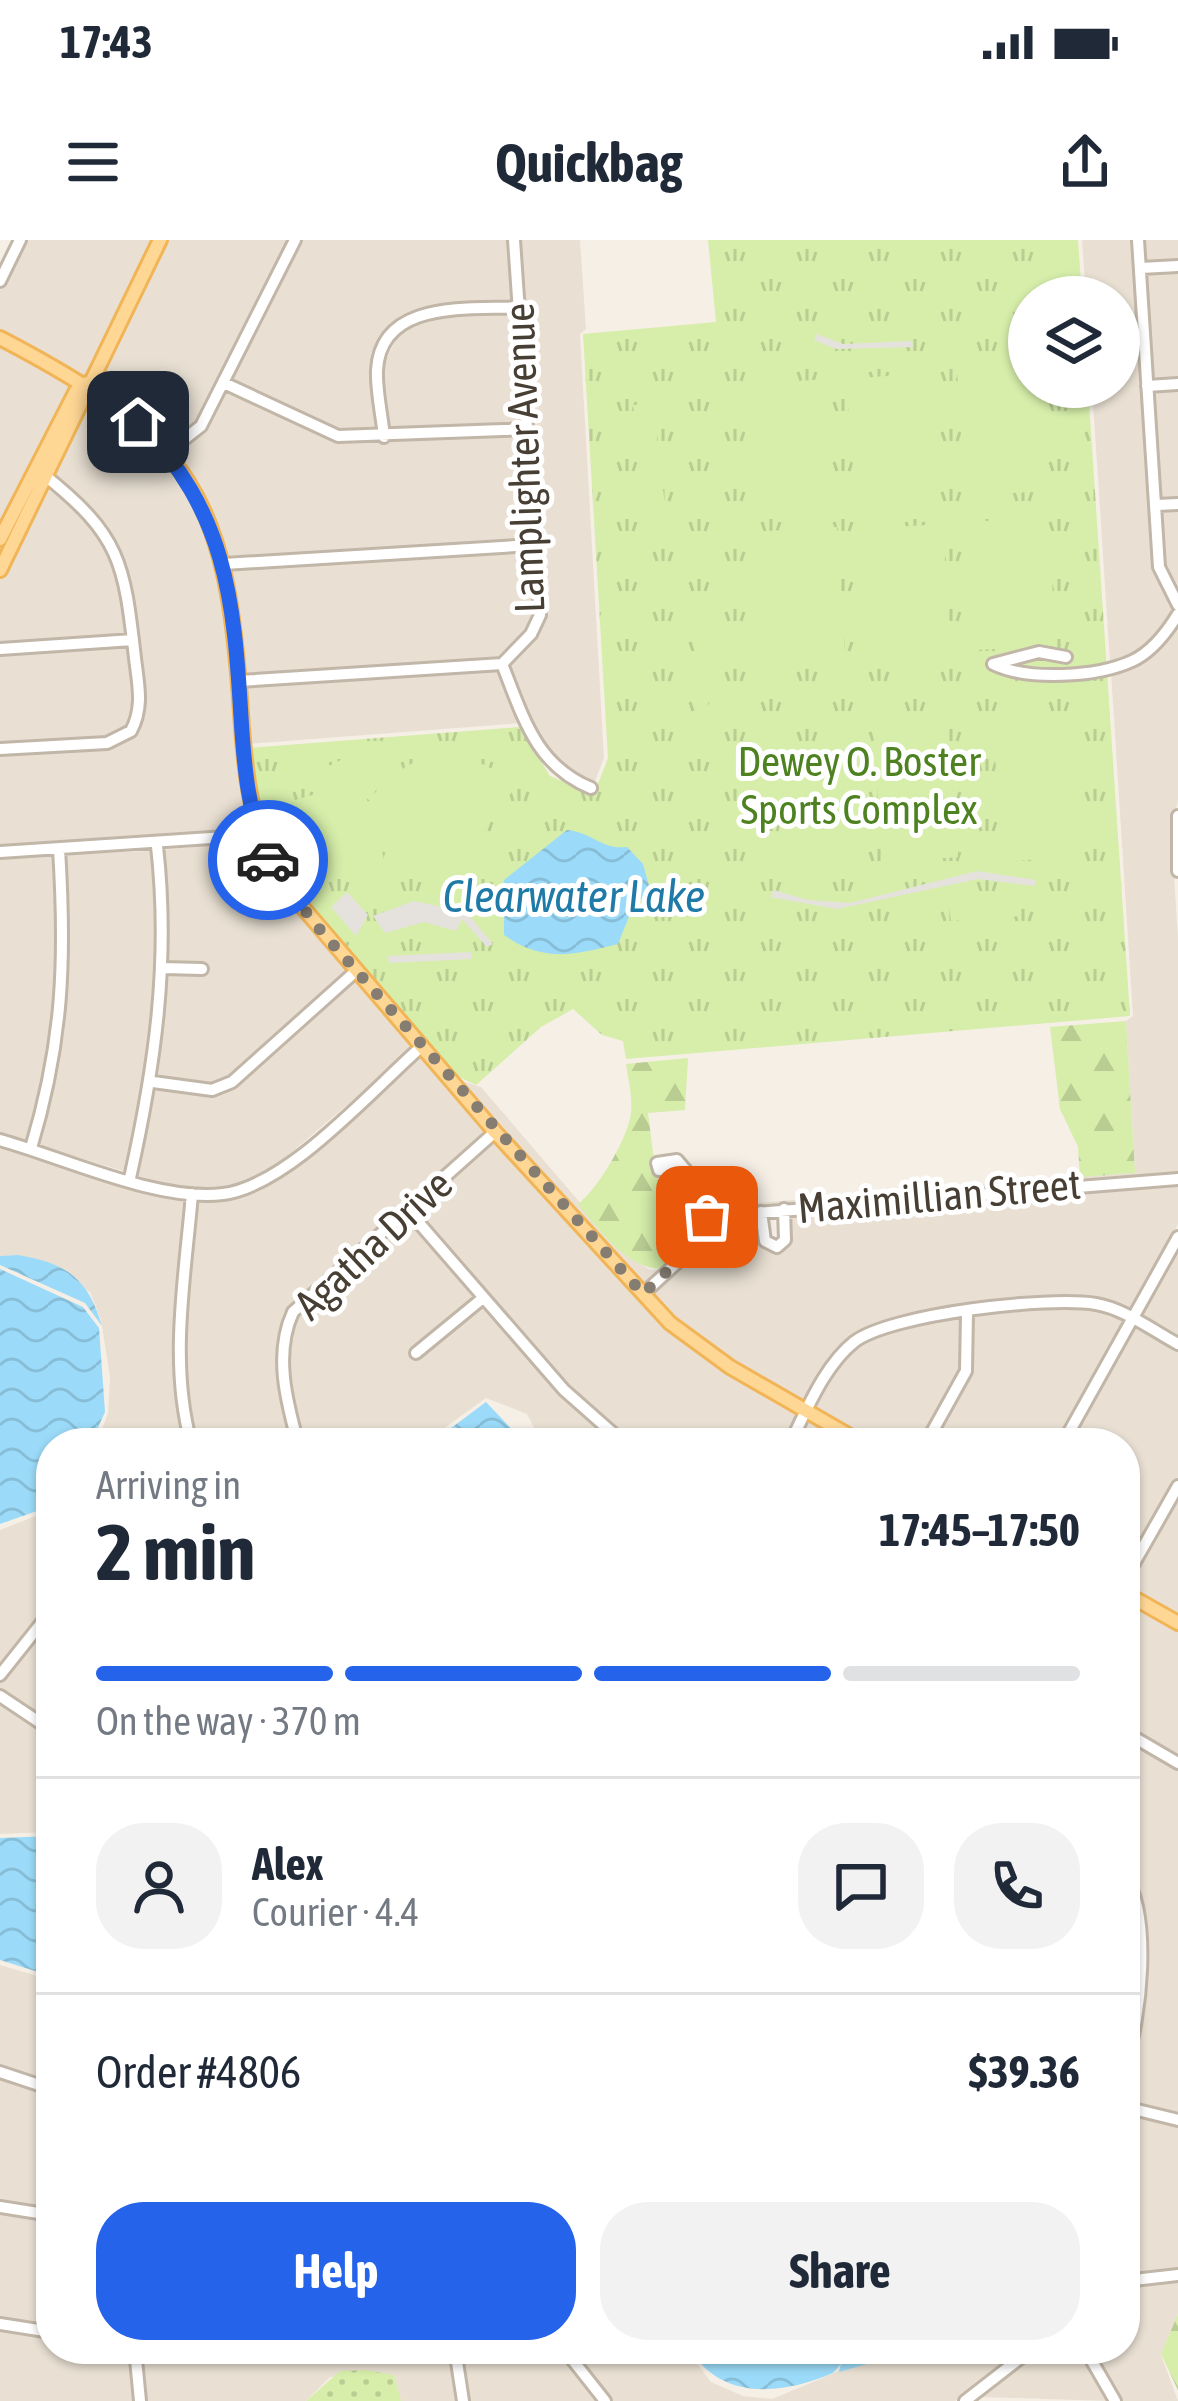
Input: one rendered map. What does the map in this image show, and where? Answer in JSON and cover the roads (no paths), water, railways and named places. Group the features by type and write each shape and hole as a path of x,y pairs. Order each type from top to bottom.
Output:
{"main road":[{"path":"0,570 41,473 160,240"},
{"path":"0,338 87,383 168,452 191,485 224,564 257,836 287,889 495,1132 690,1341 835,1428"},
{"path":"0,539 41,473"},
{"path":"1140,1602 1178,1624"}],"street":[{"path":"0,280 20,240"},
{"path":"168,452 201,425 296,240"},
{"name":"Lamplighter Avenue","path":"502,664 531,634 540,615 514,240"},
{"path":"1066,657 1039,652 993,664 1015,675 1109,668 1147,651 1178,610 1159,567 1138,240"},
{"path":"1141,268 1178,266"},
{"path":"384,436 377,370 396,329 424,313 519,307"},
{"path":"224,383 324,432 384,436 528,429"},
{"path":"1147,386 1178,384"},
{"path":"0,749 122,738 138,717 140,706 127,580 113,547 85,509 41,473"},
{"path":"1156,505 1178,504"},
{"path":"224,564 533,545"},
{"path":"0,649 133,640"},
{"path":"238,681 502,664 538,749 562,776 591,788"},
{"path":"1178,816 1178,871"},
{"path":"0,852 157,846 257,836"},
{"path":"130,1178 153,1082 164,968 157,846"},
{"path":"31,1148 60,1034 64,958 59,849"},
{"path":"164,968 202,969"},
{"path":"153,1082 212,1090 232,1082 356,971"},
{"path":"0,1140 192,1194 226,1194 268,1178 422,1047"},
{"name":"Agatha Drive","path":"295,1428 282,1354 293,1312 495,1132"},
{"path":"643,1294 680,1259 690,1232 685,1169"},
{"name":"Maximillian Street","path":"690,1232 700,1220 784,1209 1178,1179"},
{"path":"188,1428 180,1380 192,1194"},
{"path":"406,1208 564,1390 608,1428"},
{"path":"761,1212 765,1241 777,1247 785,1240 784,1209"},
{"path":"1071,1428 1178,1237"},
{"path":"416,1353 483,1298"},
{"path":"798,1428 834,1362 875,1328 1074,1301 1120,1310 1178,1344"},
{"path":"934,1428 966,1371 967,1312"},
{"path":"1140,1553 1178,1486"},
{"path":"0,1675 36,1629"},
{"path":"0,1696 36,1720"},
{"path":"1140,1740 1178,1762"},
{"path":"0,2072 36,2084"},
{"path":"1140,2111 1178,2120"},
{"path":"0,2207 36,2213"},
{"path":"1140,2280 1178,2276"},
{"path":"0,2324 36,2330"},
{"path":"136,2364 140,2401"},
{"path":"457,2364 463,2401"},
{"path":"576,2364 605,2401"},
{"path":"972,2399 1014,2364"},
{"path":"1094,2364 1115,2401"}],"water":[{"name":"Clearwater Lake","path":"567,830 610,846 627,847 643,864 650,889 632,909 618,944 560,954 532,950 504,935 504,880"},
{"path":"18,1255 73,1276 90,1296 102,1326 85,1303 0,1265 0,1256"},
{"path":"0,1269 83,1307 99,1328 105,1412 98,1428 36,1428 36,1511 0,1524"},
{"path":"486,1402 511,1428 451,1428"},
{"path":"36,1837 36,1971 0,1960 0,1838"},
{"path":"840,2364 833,2373 774,2389 735,2385 703,2366"},
{"path":"841,2364 867,2364 839,2372"}],"park label":[{"name":"Dewey O. Boster Sports Complex","path":"859,785"}]}
